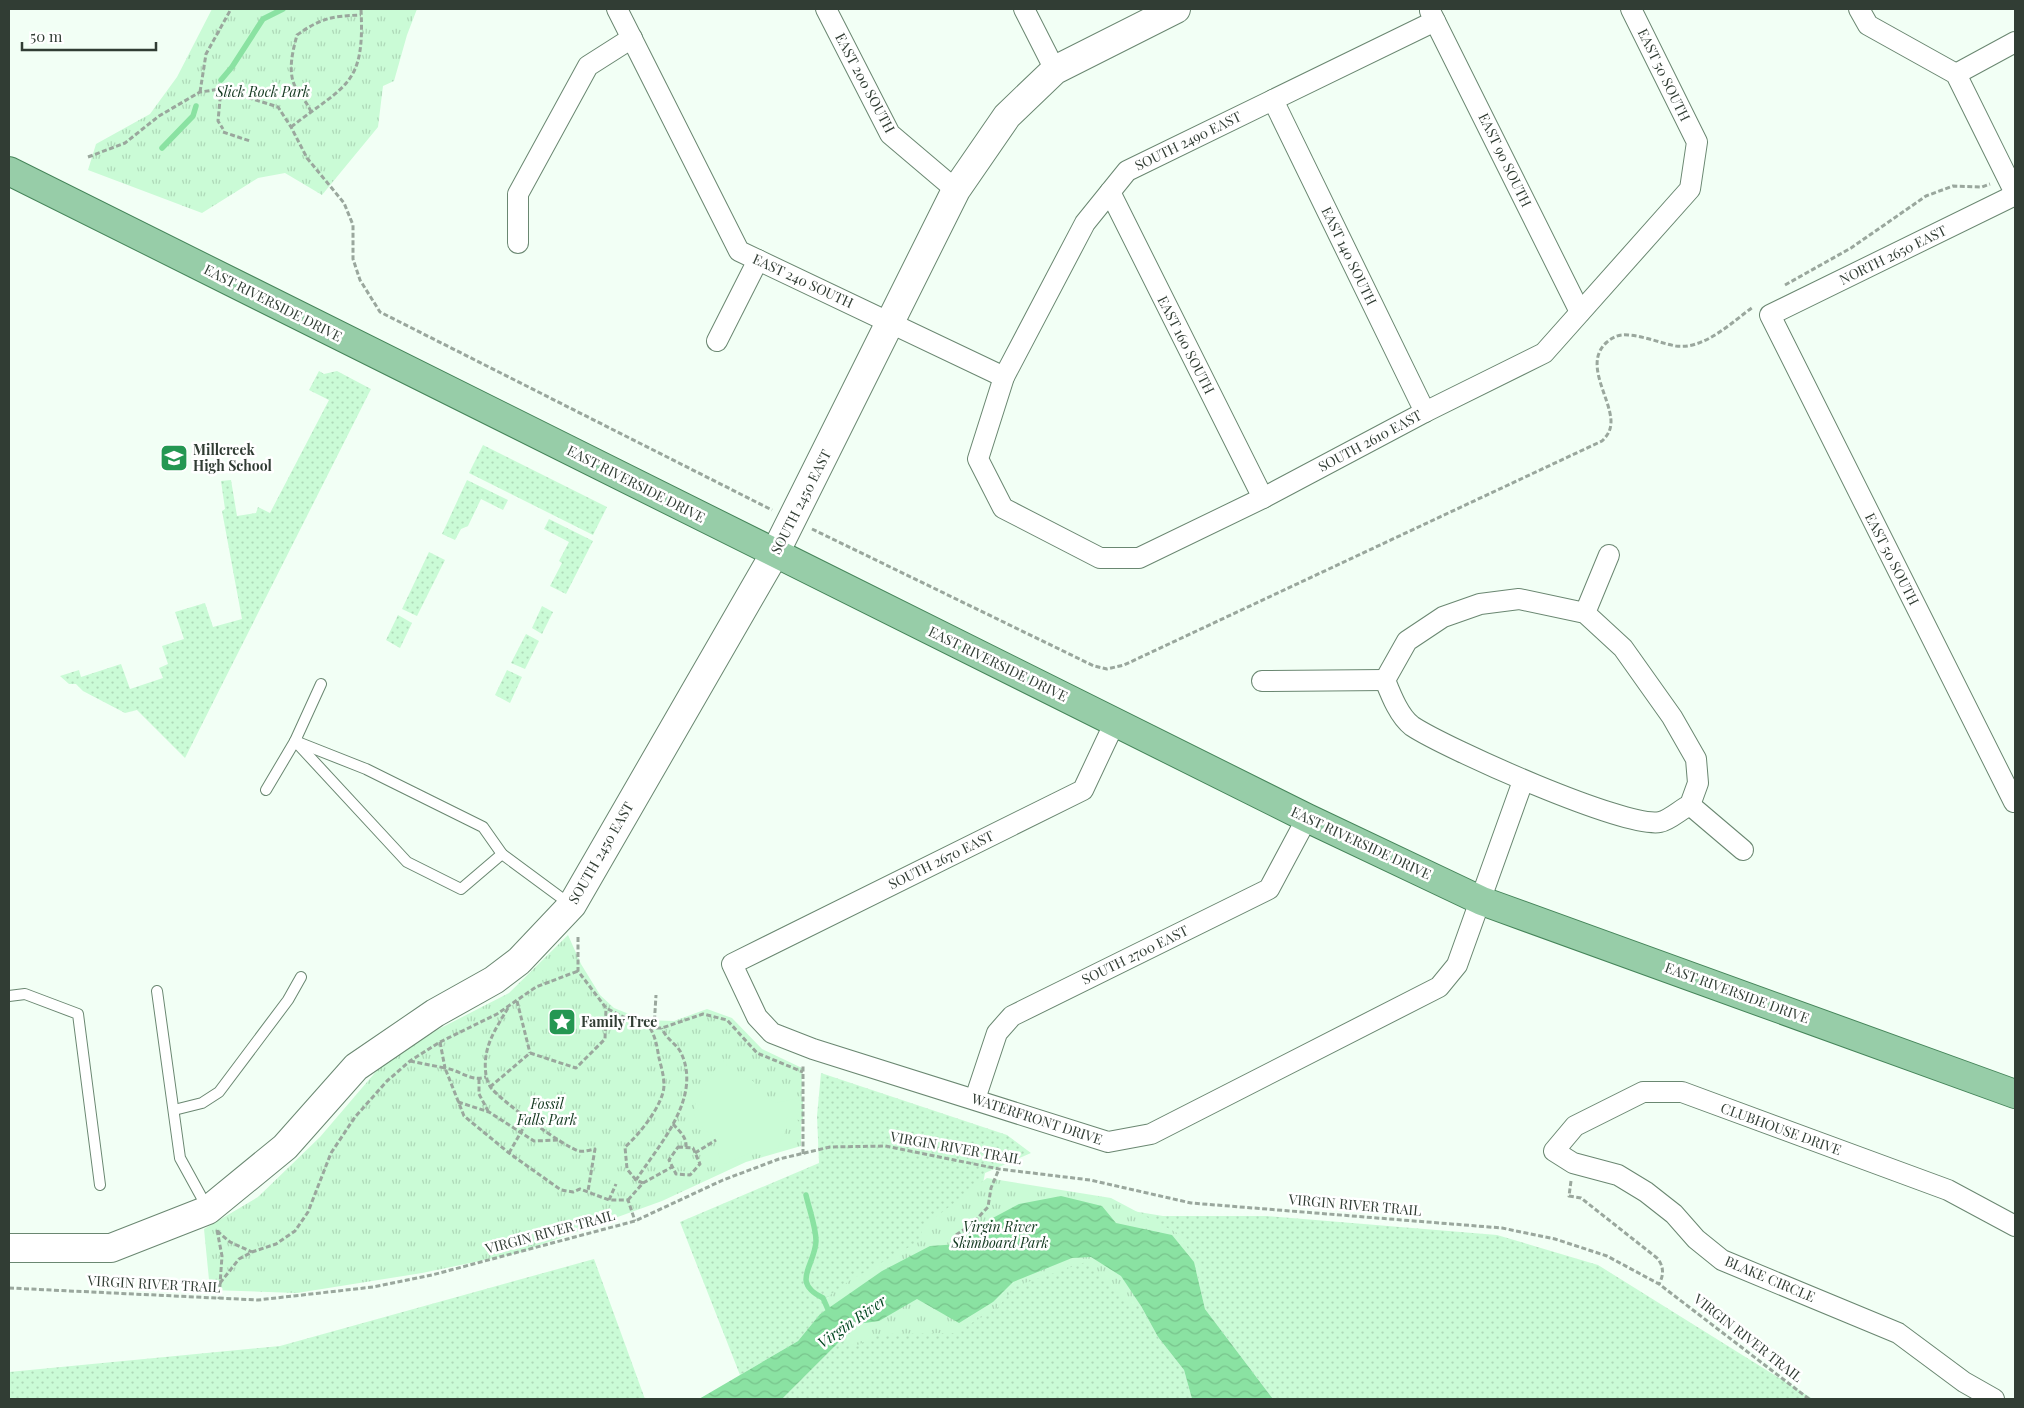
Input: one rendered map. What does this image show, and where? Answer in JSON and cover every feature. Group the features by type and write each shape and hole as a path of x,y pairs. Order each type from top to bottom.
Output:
{"main road":[{"name":"EAST RIVERSIDE DRIVE","path":"9,171 1307,818 1482,901 2015,1094"}],"street":[{"name":"EAST 240 SOUTH","path":"618,9 739,251 1004,377"},
{"name":"EAST 200 SOUTH","path":"826,9 890,134 956,190"},
{"path":"1024,9 1055,70"},
{"name":"SOUTH 2450 EAST","path":"9,1248 111,1248 213,1221 285,1147 356,1067 435,1013 494,980 519,960 572,905 776,554 956,190 1007,116 1055,70 1176,9"},
{"name":"EAST 50 SOUTH","path":"1631,9 1697,142"},
{"path":"1859,9 1868,25 1956,74 2015,194"},
{"name":"SOUTH 2490 EAST","path":"978,459 1004,377 1085,223 1127,171 1273,100 1432,15"},
{"name":"EAST 90 SOUTH","path":"1432,15 1580,312"},
{"path":"518,243 518,194 588,66 632,38"},
{"path":"1956,74 2015,42"},
{"name":"EAST 140 SOUTH","path":"1273,100 1425,412"},
{"name":"SOUTH 2610 EAST","path":"978,459 1003,508 1100,558 1139,558 1263,498 1425,412 1544,353 1690,189 1697,142"},
{"name":"EAST 160 SOUTH","path":"1110,192 1263,498"},
{"name":"NORTH 2650 EAST","path":"1765,309 2015,194"},
{"path":"717,341 758,260"},
{"name":"EAST 50 SOUTH","path":"1765,309 2014,801"},
{"path":"1585,613 1609,555"},
{"path":"1519,599 1585,613 1623,648 1672,717 1696,759 1698,783 1690,804 1660,822 1635,820 1523,781 1411,725 1395,703 1385,680 1406,641 1444,618 1480,604 1519,599"},
{"path":"1262,681 1385,680"},
{"name":"SOUTH 2670 EAST","path":"732,964 1083,790 1115,722"},
{"name":"WATERFRONT DRIVE","path":"732,964 757,1017 772,1032 804,1045 1108,1142 1151,1134 1439,987 1458,965 1523,781"},
{"path":"1690,804 1743,850"},
{"name":"SOUTH 2700 EAST","path":"974,1099 997,1033 1012,1016 1269,889 1307,818"},
{"name":"CLUBHOUSE DRIVE","path":"1554,1151 1575,1126 1643,1092 1682,1092 1948,1190 2015,1226"},
{"name":"BLAKE CIRCLE","path":"1554,1151 1573,1163 1618,1176 1646,1192 1674,1214 1696,1239 1722,1260 1898,1333 1964,1382 1994,1399"}],"lane":[{"path":"266,790 295,741 321,684"},
{"path":"295,741 366,769 483,827 502,854 572,905"},
{"path":"295,741 407,862 461,889 502,854"},
{"path":"174,1110 202,1104 220,1092 288,1000 301,977"},
{"path":"157,991 180,1158 213,1221"},
{"path":"9,996 25,994 78,1014 100,1185"}],"path":[{"path":"200,92 206,54 231,9"},
{"path":"291,127 334,97 351,80 361,54 361,9"},
{"path":"311,112 307,101 294,83 291,57 297,35 317,21 340,16 362,15"},
{"path":"221,89 218,121 223,130 250,141"},
{"path":"88,157 125,143 158,116 200,92 221,89 278,107 307,158 344,203 353,225 353,259 360,280 380,312 768,508"},
{"path":"1782,287 1796,277 1851,248 1926,196 1953,186 1982,187"},
{"path":"821,533 1094,666 1107,669 1124,665 1602,442 1610,431 1611,420 1597,368 1598,355 1601,347 1613,337 1626,334 1677,346 1691,346 1765,309"},
{"path":"578,937 578,971 606,1008 634,1023 652,1028 662,1028 703,1014 727,1020 757,1053 803,1072"},
{"path":"220,1283 239,1259 252,1252 276,1244 295,1230 308,1212 331,1153 355,1117 387,1081 410,1061 440,1042 510,1006 536,987 578,971"},
{"path":"643,1183 636,1180 627,1169 625,1147 636,1138 649,1119 664,1086 656,1037 652,1028 656,996"},
{"path":"517,1001 530,1053"},
{"path":"510,1006 488,1041 485,1057 486,1077 490,1087 502,1099 559,1140 580,1151 595,1149 588,1191"},
{"path":"530,1053 576,1068 605,1039 606,1008"},
{"path":"636,1180 673,1124 686,1097 686,1067 682,1053 664,1036 662,1028"},
{"path":"440,1042 445,1068 464,1116 509,1153 561,1190 588,1191 609,1200 628,1200 643,1183 672,1167"},
{"path":"803,1154 804,1045"},
{"path":"490,1087 530,1053"},
{"path":"410,1061 455,1069 467,1077 479,1079 486,1077"},
{"path":"479,1079 479,1094 489,1112"},
{"path":"457,1102 489,1112 534,1141 559,1140"},
{"path":"509,1153 529,1118"},
{"path":"673,1124 681,1132 686,1142 686,1147"},
{"path":"695,1153 716,1140"},
{"name":"VIRGIN RIVER TRAIL","path":"9,1288 258,1300 381,1285 432,1275 635,1221 723,1180 780,1159 830,1147 885,1146 999,1169 1090,1180 1191,1203 1502,1228 1555,1239 1607,1256 1659,1284 1809,1399"},
{"path":"678,1147 693,1148 695,1153 700,1164 690,1175 676,1174 669,1160 678,1147"},
{"path":"1573,1163 1569,1196 1581,1198 1658,1258 1662,1263 1663,1271 1659,1284"},
{"path":"956,1235 972,1224 988,1207 991,1188 999,1169"},
{"path":"609,1200 616,1184"},
{"path":"628,1200 635,1221"},
{"path":"213,1221 230,1242 252,1252"},
{"path":"213,1221 222,1256 219,1299"}],"green space":[{"name":"Slick Rock Park","path":"212,9 417,9 407,35 394,81 383,86 378,127 322,195 285,173 258,178 202,213 88,170 96,144 150,114 177,77"},
{"path":"319,371 324,374 337,371 371,389 185,758 137,710 125,713 83,691 76,684 69,684 60,676 79,670 81,677 121,664 130,689 163,678 159,668 168,664 162,646 184,639 175,612 205,603 213,627 242,619 222,511 225,509 221,481 231,480 237,516 256,513 258,507 270,513 329,400 309,390"},
{"path":"483,445 607,507 593,535 469,473"},
{"path":"467,480 508,500 503,510 481,499 468,526 461,529 455,540 442,534"},
{"path":"549,519 593,541 566,594 550,586 562,563 559,561 569,542 544,529"},
{"path":"429,552 445,560 417,616 402,609"},
{"path":"542,606 553,612 542,634 532,628"},
{"path":"398,615 412,623 400,648 386,640"},
{"path":"526,634 539,641 525,669 511,663"},
{"path":"507,670 522,677 510,703 495,695"},
{"name":"Fossil Falls Park","path":"568,935 581,964 600,995 614,1008 644,1020 674,1021 707,1009 732,1018 762,1049 802,1068 801,1146 746,1162 662,1201 518,1253 422,1273 297,1293 210,1290 204,1229 258,1197 320,1137 379,1068 435,1031 509,993"},
{"path":"722,1059 728,1067 744,1078 753,1081 766,1098 776,1103 803,1097 803,1121 786,1117 787,1127 778,1148 771,1151 752,1152 725,1164 720,1161 716,1140 699,1124 694,1115 695,1105 703,1088"},
{"path":"821,1073 1007,1135 1031,1153 985,1173 979,1204 930,1246 820,1314 798,1341 740,1375 680,1222 819,1163 817,1116"},
{"name":"Virgin River Skimboard Park","path":"987,1178 1111,1198 1179,1234 1200,1269 1135,1307 1086,1262 1016,1286 996,1309 954,1333 878,1334 852,1348 822,1301 849,1281 918,1242 924,1226"},
{"path":"1102,1206 1163,1216 1266,1216 1497,1235 1598,1265 1813,1399 1273,1399 1205,1309 1194,1262"},
{"path":"1091,1257 1121,1275 1158,1337 1184,1370 1192,1399 782,1399 857,1324 1013,1282"},
{"path":"594,1259 645,1399 9,1399 9,1372 280,1346"}],"water":[{"name":"Virgin River Skimboard Park","path":"1061,1196 1102,1206 1116,1223 1172,1235 1194,1262 1205,1309 1273,1399 1192,1399 1184,1370 1158,1337 1141,1306 1121,1276 1091,1257 1072,1258 1013,1282 993,1302 959,1323 917,1299 879,1321 857,1324 782,1399 699,1399 798,1341 820,1314 882,1271 930,1246 959,1244 989,1220 1019,1204"}],"waterway":[{"path":"221,80 232,67 263,19 283,9"},
{"path":"162,148 193,116 196,106"},
{"path":"806,1195 816,1236 815,1250 806,1280 813,1292 823,1298 830,1314"}],"place":[{"name":"Millcreek High School","path":"174,458"},
{"name":"Family Tree","path":"562,1022"}],"water label":[{"name":"Virgin River","path":"852,1322"}]}
